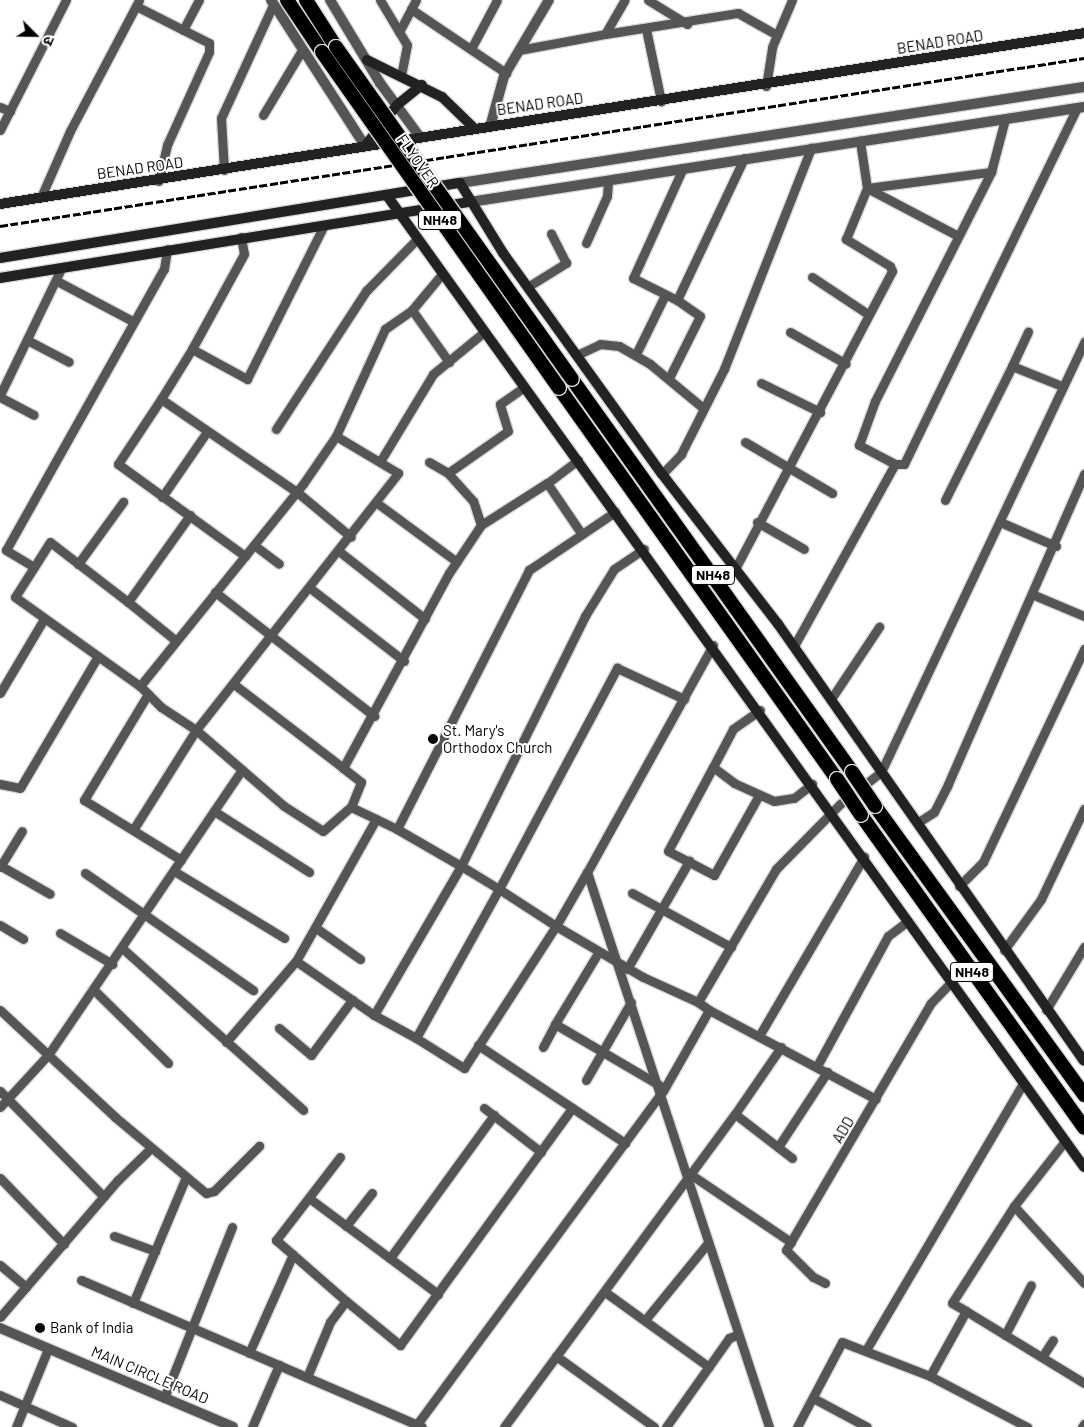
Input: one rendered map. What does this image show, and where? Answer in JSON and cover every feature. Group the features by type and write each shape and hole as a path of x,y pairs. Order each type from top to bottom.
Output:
{"highway":[{"name":"FLYOVER","path":"287,0 559,388 1084,1128"},
{"name":"FLYOVER","path":"306,0 875,806 1084,1095"}],"main road":[{"name":"BENAD ROAD","path":"0,204 159,181 420,137 766,86 1084,33"},
{"path":"367,60 422,85 442,97 475,129"},
{"path":"365,146 397,105 422,85"},
{"path":"0,258 388,197 460,183 470,202 662,474 794,646 959,886 1046,1010 1084,1060"},
{"path":"388,197 483,333 644,549 760,710 1084,1168"},
{"path":"0,278 241,237 402,216 470,202"}],"street":[{"path":"0,130 66,0"},
{"path":"183,30 199,0"},
{"path":"330,0 367,60 420,137"},
{"path":"380,0 407,45 401,76"},
{"path":"399,32 416,0"},
{"path":"471,49 497,0"},
{"path":"490,127 506,73 549,0"},
{"path":"605,34 625,0"},
{"path":"648,0 687,24"},
{"path":"766,86 777,35 792,0"},
{"path":"272,2 365,146"},
{"path":"224,170 221,118 272,2"},
{"path":"41,197 70,131 137,3 209,43 210,52 167,145 159,181"},
{"path":"412,9 506,73"},
{"path":"520,50 605,34 687,24 738,13 777,35"},
{"path":"646,29 661,101"},
{"path":"264,115 302,50"},
{"path":"460,183 1084,87"},
{"path":"0,107 10,111"},
{"path":"470,202 744,158 1080,108"},
{"path":"1005,119 991,172 956,235 876,401 859,445 895,464 904,464 1080,108"},
{"path":"735,569 757,522 789,470 846,364 868,314 892,271 890,266 846,239 867,188 860,141"},
{"path":"662,474 681,454 736,343 811,148"},
{"path":"677,300 744,158"},
{"path":"669,378 700,316 677,300 633,278 683,168"},
{"path":"867,188 991,172"},
{"path":"586,243 607,196 608,181"},
{"path":"867,188 956,235"},
{"path":"192,349 247,379 323,227"},
{"path":"529,286 566,263 551,234"},
{"path":"241,237 244,254 192,349 162,399 118,464 244,556"},
{"path":"276,429 366,291 418,238"},
{"path":"34,567 3,549 164,269 167,249"},
{"path":"34,415 0,396 57,281 62,267"},
{"path":"140,686 175,640 297,492 336,436 385,329 412,310 442,274"},
{"path":"812,277 868,314"},
{"path":"57,281 134,322"},
{"path":"636,354 665,295"},
{"path":"412,310 449,362"},
{"path":"945,500 1028,331"},
{"path":"790,332 846,364"},
{"path":"381,460 433,374 483,333"},
{"path":"28,340 68,362"},
{"path":"579,354 610,342 636,354 669,378 704,408"},
{"path":"698,1002 776,869 832,812 881,772 1084,342"},
{"path":"1012,366 1062,386"},
{"path":"761,383 820,412"},
{"path":"448,473 508,431 500,404 524,387"},
{"path":"162,399 206,433 297,492 351,538"},
{"path":"162,497 206,433"},
{"path":"133,830 196,730 236,685 272,636 351,538 398,473 381,460 336,436"},
{"path":"745,442 789,470 832,493"},
{"path":"343,768 374,716 456,562 481,525 547,483 578,460"},
{"path":"429,462 448,473 473,500 481,525"},
{"path":"794,646 895,464"},
{"path":"917,824 934,812 1056,546 1084,474"},
{"path":"547,483 581,533"},
{"path":"78,564 123,502"},
{"path":"377,502 456,562"},
{"path":"397,829 529,570 581,533 615,512"},
{"path":"128,602 190,515"},
{"path":"757,522 804,549"},
{"path":"1000,522 1056,546"},
{"path":"175,640 50,542 15,597 140,686 196,730 284,806 323,831 351,807 361,782 236,685"},
{"path":"254,545 279,564"},
{"path":"374,1016 461,866 585,616 614,569 644,549"},
{"path":"340,552 425,619"},
{"path":"310,588 404,661"},
{"path":"215,592 374,716"},
{"path":"1034,594 1084,616"},
{"path":"0,693 44,619"},
{"path":"831,699 879,627"},
{"path":"296,961 374,1016 416,1038 464,1068 556,926 713,645"},
{"path":"959,886 983,862 1084,648"},
{"path":"0,784 20,788 98,656"},
{"path":"416,1038 499,890 617,668 684,699"},
{"path":"148,694 84,800 181,860"},
{"path":"759,794 714,875 668,851 733,729 760,710"},
{"path":"713,766 774,801 794,798 812,784"},
{"path":"0,1107 48,1054 94,990 242,770"},
{"path":"351,807 397,829 461,866 598,953 698,1002 876,1099"},
{"path":"1004,950 1041,899 1084,809"},
{"path":"214,811 309,872"},
{"path":"226,1042 296,961 376,819"},
{"path":"22,831 1,863 50,894"},
{"path":"759,1036 864,858"},
{"path":"624,967 663,910 689,861"},
{"path":"174,871 284,938"},
{"path":"587,872 624,967 632,1002 690,1174 707,1244 769,1427"},
{"path":"85,873 253,990"},
{"path":"632,893 731,947"},
{"path":"817,1066 888,936 908,921"},
{"path":"0,925 23,939"},
{"path":"316,928 360,959"},
{"path":"60,933 112,964"},
{"path":"1046,1010 1084,947"},
{"path":"122,948 303,1110"},
{"path":"543,1047 598,953"},
{"name":"ADD","path":"791,1242 931,1003 952,981"},
{"path":"94,990 168,1063"},
{"path":"279,1028 311,1055 352,1000"},
{"path":"586,1080 632,1002"},
{"path":"0,1010 151,1148 206,1193 214,1191 259,1146"},
{"path":"81,1280 418,1426 625,1143 710,1010"},
{"path":"555,1024 603,1050 661,1088"},
{"path":"478,1045 625,1143"},
{"path":"504,1427 736,1114 781,1047"},
{"path":"778,1147 827,1072"},
{"path":"866,1350 1023,1083"},
{"path":"0,1091 104,1197"},
{"path":"484,1108 541,1152"},
{"path":"340,1157 276,1240 346,1302 400,1345 572,1108"},
{"path":"736,1114 792,1158"},
{"path":"390,1258 494,1115"},
{"path":"1065,1141 1014,1206 952,1303 1084,1383"},
{"path":"0,1317 104,1197 151,1148"},
{"path":"690,1174 791,1242 786,1250 790,1256 825,1283"},
{"path":"133,1303 186,1177"},
{"path":"0,1178 64,1244"},
{"path":"346,1226 372,1193"},
{"path":"309,1198 438,1294"},
{"path":"1014,1206 1084,1283"},
{"path":"164,1398 232,1227"},
{"path":"114,1236 155,1251"},
{"path":"644,1320 707,1244"},
{"path":"249,1353 293,1254"},
{"path":"0,1265 26,1287"},
{"path":"1005,1335 1031,1286"},
{"path":"605,1292 709,1367"},
{"path":"307,1377 330,1322 346,1302"},
{"path":"930,1376 966,1311"},
{"name":"MAIN CIRCLE ROAD","path":"0,1328 231,1427"},
{"path":"666,1427 729,1338 737,1335"},
{"path":"1042,1358 1053,1340"},
{"path":"797,1427 842,1342 930,1376 1027,1427"},
{"path":"16,1427 48,1349"},
{"path":"556,1356 654,1427"},
{"path":"252,1427 279,1365"},
{"path":"0,1395 72,1427"},
{"path":"813,1398 867,1427"}],"railway":[{"path":"0,226 1084,58"}],"place":[{"name":"St. Mary's Orthodox Church","path":"433,739"},
{"name":"Bank of India","path":"40,1328"}]}
